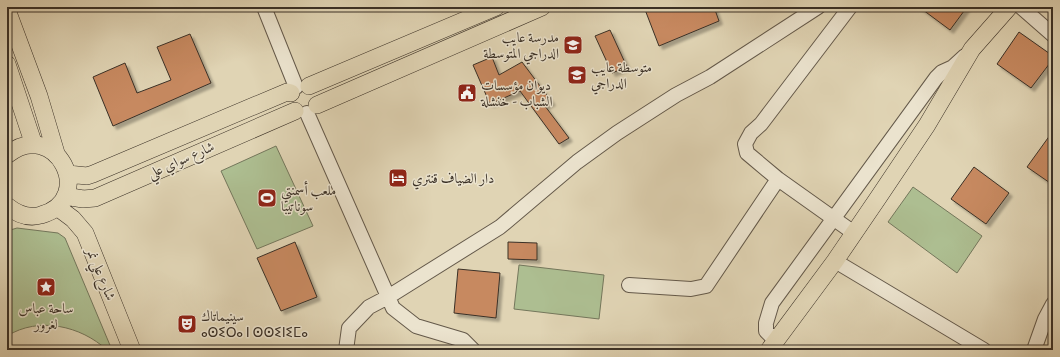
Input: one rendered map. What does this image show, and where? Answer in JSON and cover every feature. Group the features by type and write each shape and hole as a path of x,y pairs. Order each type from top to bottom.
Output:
{"main road":[{"name":"شارع سواي علي","path":"68,174 87,176 93,174 287,92 299,89 496,7"},
{"name":"شارع سواي علي","path":"61,201 95,198 306,110 542,7"},
{"path":"772,345 835,261 927,125 972,49 1009,7"},
{"path":"7,10 39,96 56,154"},
{"path":"7,64 34,145"},
{"path":"299,89 317,94 306,110 291,105 299,89"},
{"path":"7,155 14,149 24,146 34,145 46,147 61,159 68,174 68,181 61,201 48,213 36,217 25,216 14,212 7,206"},
{"name":"شارع علي نمر","path":"61,201 85,233 132,350"}],"street":[{"path":"264,7 299,89"},
{"path":"346,350 349,328 369,307 388,297 500,226 577,162 618,133 676,95 710,77 818,7"},
{"path":"850,7 761,124 751,134 745,144 747,154 778,179 854,233"},
{"path":"1021,7 1053,35"},
{"path":"772,345 766,331 766,323 772,303 834,220 936,78 942,72 953,67 972,49"},
{"path":"306,110 392,308 416,326 463,340 473,350"},
{"path":"629,286 691,289 706,286 778,179"},
{"path":"835,261 984,350"},
{"path":"1034,350 1045,319 1053,304"}],"green space":[{"name":"ملعب أسمنتي سوناتيبا","path":"276,146 313,226 257,249 221,171"},
{"path":"913,187 982,236 957,273 888,222"},
{"name":"ساحة عباس لغرور","path":"17,228 58,233 65,238 112,350 107,350 85,335 59,326 32,326 7,336 7,231"},
{"path":"519,265 604,275 599,319 514,309"}],"building":[{"path":"644,7 714,7 719,21 659,46"},
{"path":"919,7 967,7 950,30"},
{"path":"610,30 627,67 612,73 595,36"},
{"path":"1019,32 1053,56 1053,59 1031,88 997,64"},
{"path":"190,34 211,83 113,126 93,77 125,63 137,93 171,80 157,47"},
{"path":"492,57 499,75 522,62 552,102 545,106 569,138 559,144 520,91 490,104 473,65"},
{"path":"1053,131 1053,185 1027,167"},
{"path":"974,167 1009,193 986,224 951,199"},
{"path":"295,242 317,297 281,311 257,258"},
{"path":"508,242 537,243 537,260 508,259"},
{"path":"458,269 500,273 496,318 454,313"}],"place":[{"name":"مدرسة عايب الدراجي المتوسطة","path":"573,45"},
{"name":"متوسطة عايب الدراجي","path":"577,75"},
{"name":"ديوان مؤسسات الشباب - خنشلة","path":"467,93"},
{"name":"دار الضياف قنتري","path":"398,178"},
{"name":"ملعب أسمنتي سوناتيبا","path":"267,198"},
{"name":"ساحة عباس لغرور","path":"46,287"},
{"name":"سينيماتاك ⴰⵙⵉⵔⴰ ⵏ ⵙⵙⵉⵏⵉⵎⴰ","path":"187,324"}]}
